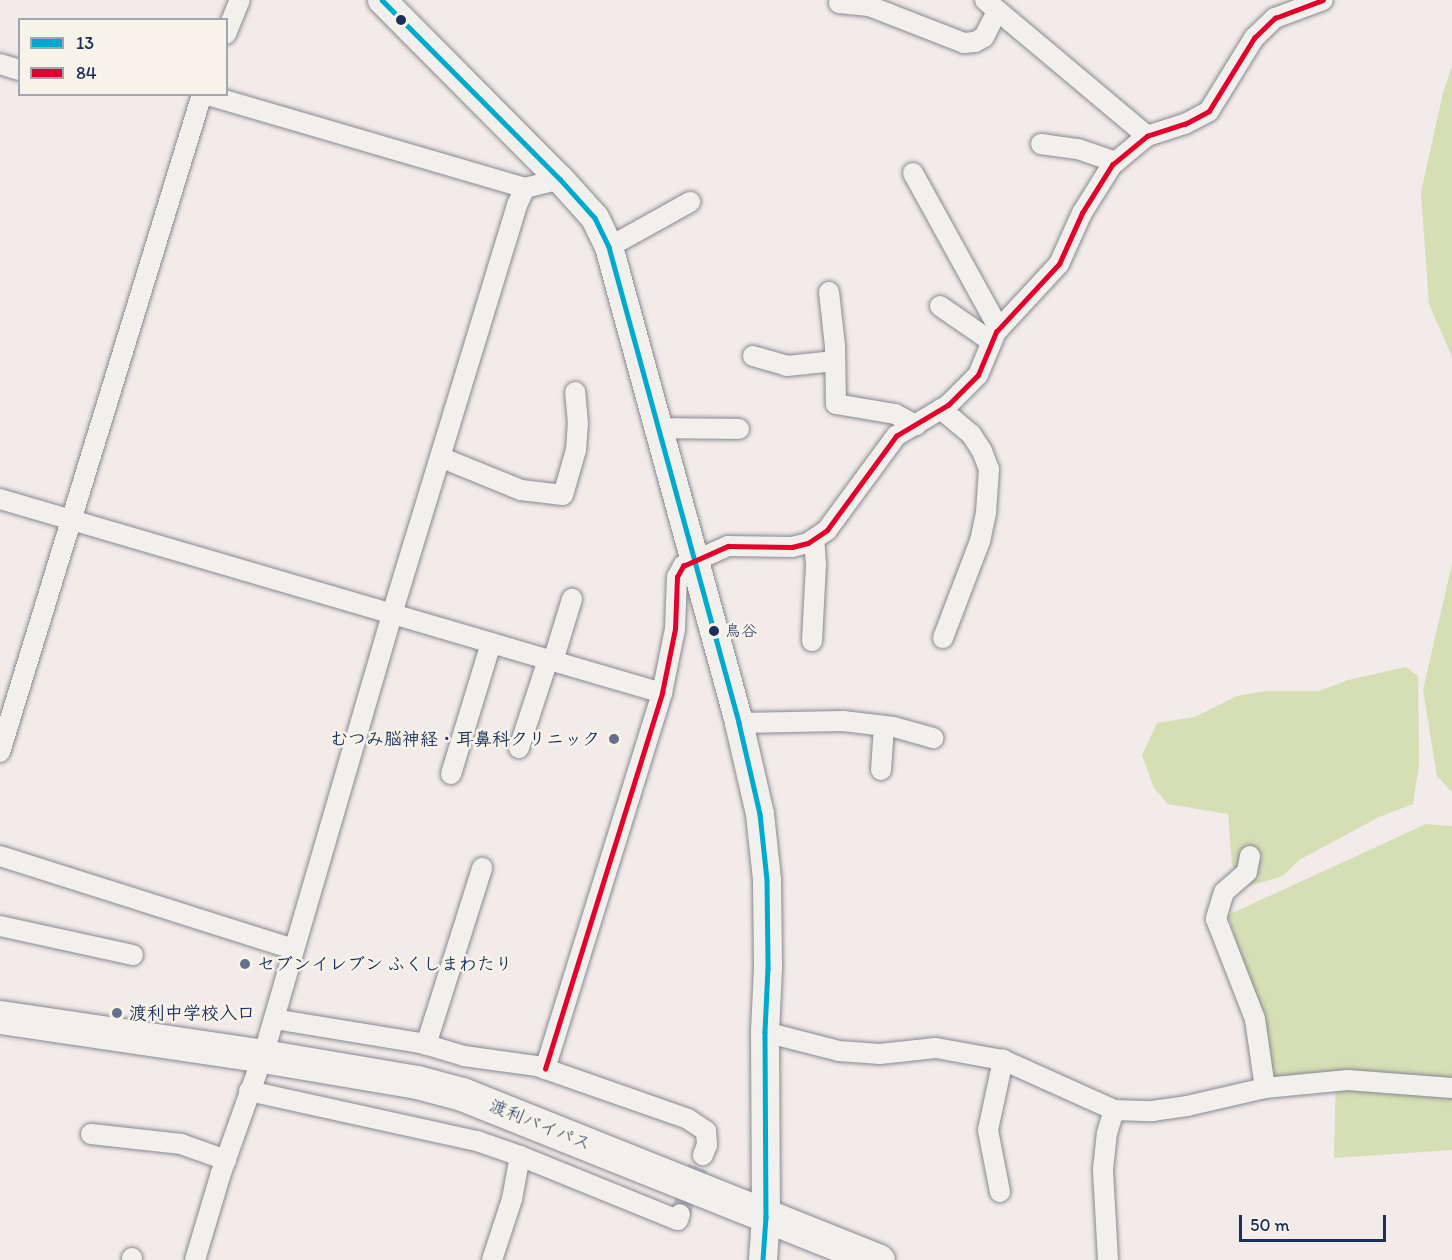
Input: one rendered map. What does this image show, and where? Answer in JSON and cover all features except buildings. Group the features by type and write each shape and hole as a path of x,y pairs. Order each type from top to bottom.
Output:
{"highway":[{"name":"渡利バイパス","path":"0,1017 263,1056 417,1082 462,1094 878,1260"},
{"name":"渡利バイパス","path":"0,1032 186,1045"}],"street":[{"path":"228,29 240,0"},
{"path":"382,0 560,179 595,218 609,247 739,723 760,814 766,880 764,1260"},
{"path":"546,1069 662,693 675,629 677,577 683,566 728,546 792,547 814,539 827,530 896,436 962,395 978,375 996,336 1059,264 1082,213 1116,162 1147,136 1185,124 1209,111 1254,38 1275,18 1323,0"},
{"path":"839,3 869,6 964,43 975,42 984,37 991,6 1147,136"},
{"path":"0,64 18,69"},
{"path":"0,752 202,96"},
{"path":"210,96 525,188 560,179"},
{"path":"1041,144 1078,149 1116,162"},
{"path":"913,173 996,336"},
{"path":"195,1260 249,1091 263,1056 392,614 525,188"},
{"path":"609,247 690,202"},
{"path":"829,292 836,404 895,414 916,425"},
{"path":"940,306 996,336"},
{"path":"753,356 787,366 835,362"},
{"path":"440,457 520,490 563,495 576,450 579,424 576,392"},
{"path":"941,409 971,434 982,451 989,469 986,513 980,540 943,638"},
{"path":"658,428 738,429"},
{"path":"0,499 662,693"},
{"path":"812,641 816,565 814,539"},
{"path":"519,748 573,598"},
{"path":"451,774 491,643"},
{"path":"739,723 843,721 884,726 933,738"},
{"path":"881,770 884,726"},
{"path":"0,856 294,949"},
{"path":"1250,856 1247,872 1224,892 1216,919 1255,1019 1265,1088"},
{"path":"426,1045 482,868"},
{"path":"0,926 133,955"},
{"path":"274,1019 426,1045 464,1056 546,1069 688,1119 706,1131 707,1145 704,1155"},
{"path":"765,1032 839,1051 880,1054 936,1048 1003,1060 1114,1110 1152,1111 1187,1106 1265,1088 1348,1080 1452,1088"},
{"path":"1000,1192 988,1130 1003,1060"},
{"path":"249,1091 477,1141 678,1220 680,1214"},
{"path":"1108,1260 1103,1170 1107,1133 1114,1110"},
{"path":"91,1134 181,1144 226,1160"},
{"path":"492,1260 512,1198 520,1156"}],"green space":[{"path":"1452,66 1452,357 1429,304 1421,192 1443,93"},
{"path":"1452,564 1452,792 1437,776 1423,690"},
{"path":"1406,667 1418,676 1419,764 1413,804 1379,817 1299,860 1283,876 1242,888 1232,864 1228,814 1168,804 1154,788 1142,755 1157,723 1195,717 1237,696 1265,691 1319,691 1348,680"},
{"path":"1426,824 1452,826 1452,1150 1334,1158 1336,1077 1272,1080 1260,1017 1228,915"}],"tunnel":[{"path":"680,1214 703,1155"}],"transit line":[{"name":"13","path":"382,0 560,179 595,218 609,247 739,723 760,814 767,880 768,968 765,1032 766,1217 763,1260"},
{"name":"84","path":"545,1069 662,693 675,629 677,577 683,566 728,546 792,547 808,543 827,530 896,436 948,405 978,375 996,332 1059,264 1082,213 1112,165 1147,136 1185,124 1209,111 1254,38 1275,18 1323,0"}],"place":[{"name":"鳥谷","path":"714,631"},
{"name":"むつみ脳神経・耳鼻科クリニック","path":"614,739"},
{"name":"セブンイレブン ふくしまわたり","path":"245,964"},
{"name":"渡利中学校入口","path":"117,1013"}]}
